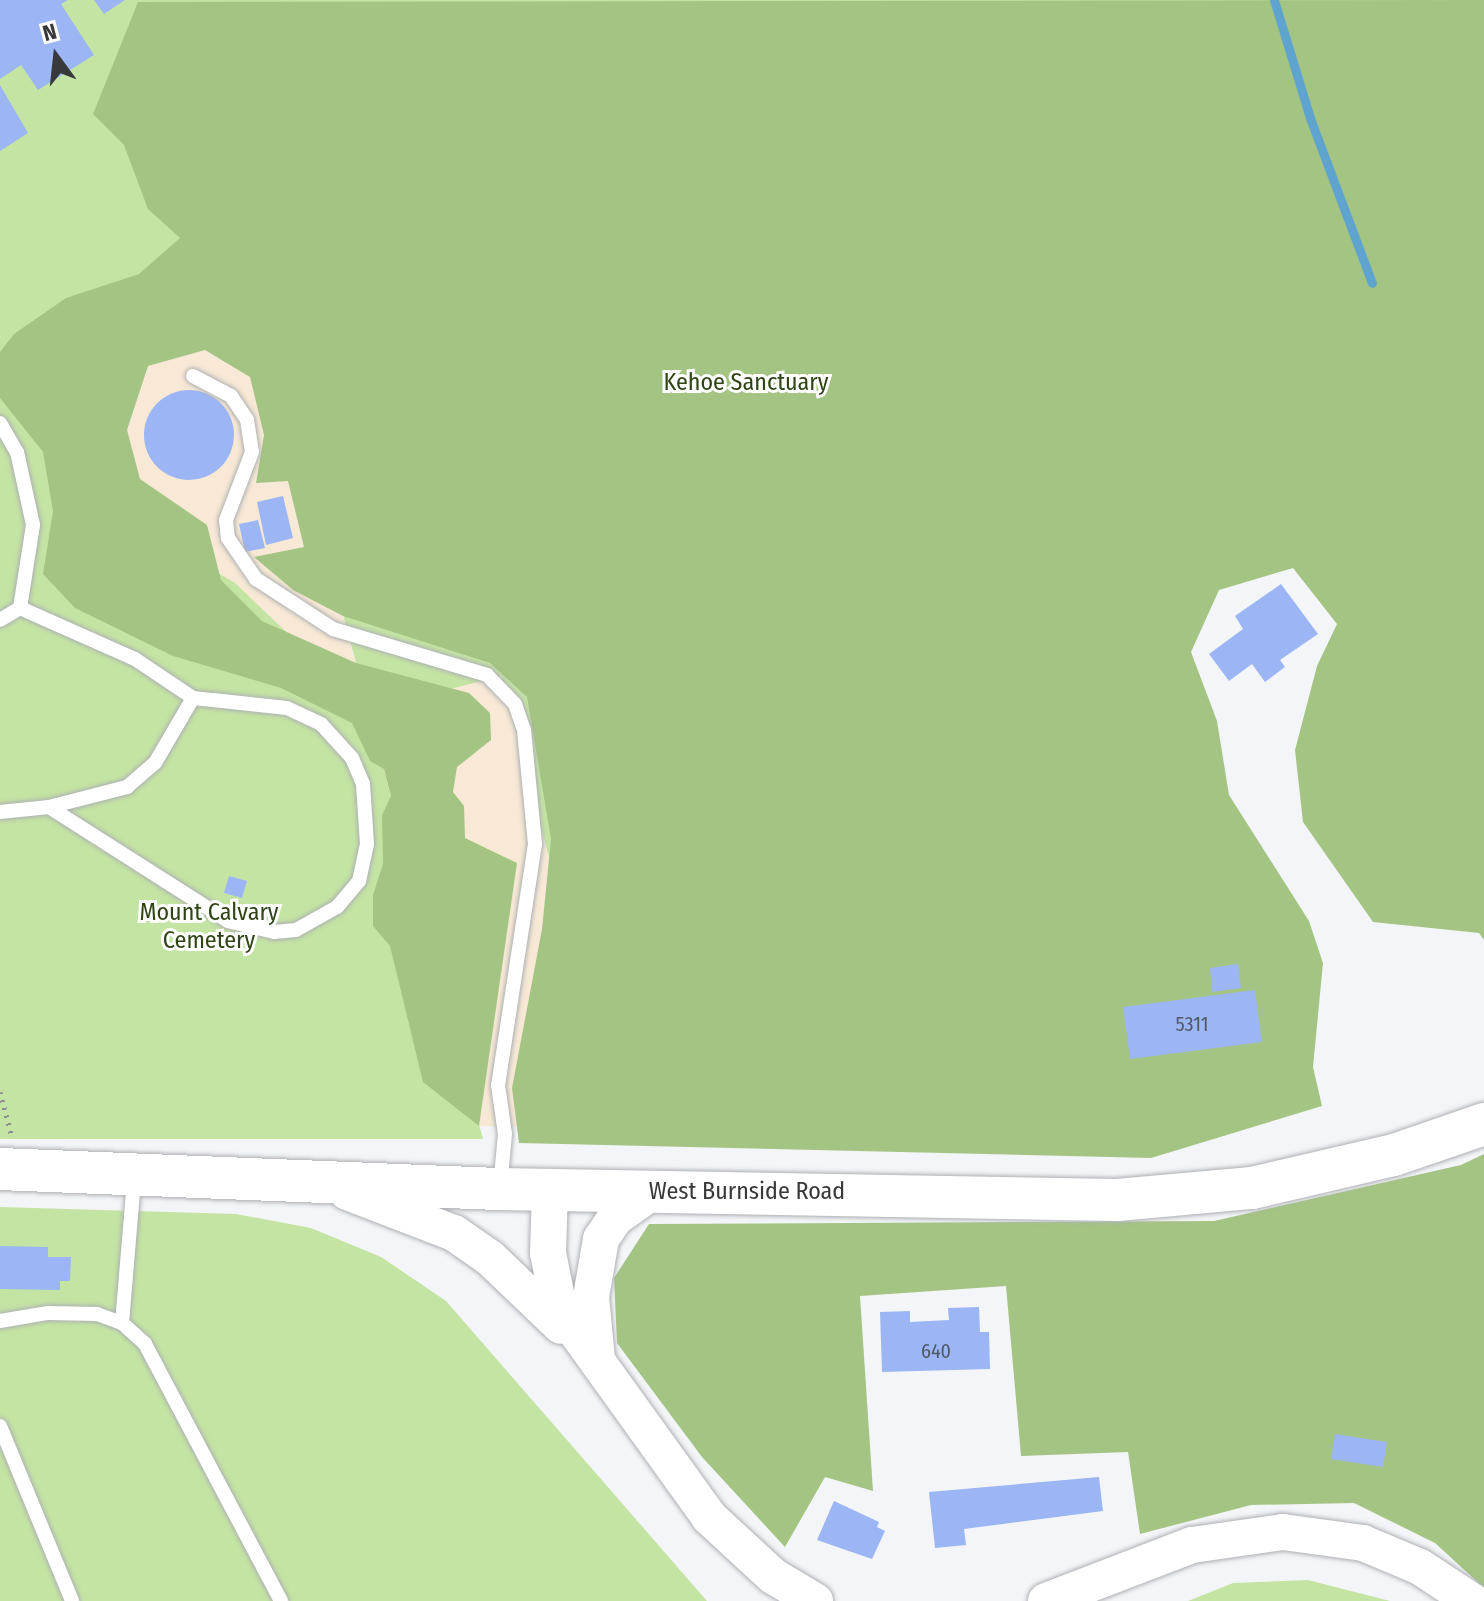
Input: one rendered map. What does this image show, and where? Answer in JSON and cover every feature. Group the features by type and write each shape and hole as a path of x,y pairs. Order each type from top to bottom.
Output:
{"main road":[{"name":"West Burnside Road","path":"0,1169 499,1189 1117,1200 1202,1194 1339,1169 1484,1124"},
{"path":"310,1182 372,1198 454,1233 537,1300 598,1365"},
{"path":"550,1190 552,1288 559,1308 709,1517 773,1576 815,1601"},
{"path":"598,1365 591,1297 597,1252 615,1218 652,1192"},
{"path":"1046,1601 1192,1545 1283,1532 1341,1537 1391,1554 1472,1601"}],"lane":[{"path":"193,376 231,396 247,420 252,452 226,520 228,538 256,579 333,629 487,675 515,704 524,730 535,844 498,1085 505,1134 499,1189"},
{"path":"0,423 17,452 33,525 20,608"},
{"path":"0,620 20,608"},
{"path":"20,608 135,659 193,698 287,708 321,724 352,758 363,784 367,844 359,881 337,907 296,930 274,932 228,921 49,807"},
{"path":"0,812 49,807 115,791 145,774 193,698"},
{"path":"122,1323 135,1174"},
{"path":"0,1321 48,1313 97,1314 122,1323 145,1344 281,1601"},
{"path":"0,1426 72,1601"}],"shaded area":[{"path":"260,306 368,710 143,528 96,350"},
{"path":"500,675 624,1130 479,1126 368,710"}],"green space":[{"name":"Kehoe Sanctuary","path":"0,0 1432,0 571,940 501,676 368,710 483,1139 0,1139","holes":["260,306 366,708 235,583 143,528 96,350"]},
{"name":"Kehoe Sanctuary","path":"1484,0 1484,940 1479,933 1373,922 1303,822 1295,750 1317,666 1337,624 1293,568 1219,590 1191,652 1217,721 1229,795 1309,921 1323,963 1313,1067 1322,1106 1151,1158 519,1143 512,1088 542,929 551,839 527,697 490,663 343,616 293,590 254,557 304,547 288,481 256,483 264,435 250,377 205,350 148,366 127,430 140,479 207,525 221,580 262,621 356,663 469,693 490,713 491,740 457,767 453,792 464,806 465,838 517,863 479,1126 423,1082 390,946 373,926 373,895 383,864 382,815 391,796 384,769 370,761 352,723 281,688 173,656 75,608 43,574 53,511 43,452 0,398 0,352 14,334 66,298 139,274 180,238 148,209 124,145 93,114 138,2"},
{"path":"1484,1154 1484,1588 1435,1543 1354,1503 1251,1505 1140,1534 1128,1452 1021,1456 1006,1286 860,1296 873,1491 825,1477 785,1547 702,1457 617,1343 614,1278 649,1224 1214,1221 1461,1165"},
{"path":"0,1207 236,1214 311,1228 381,1257 446,1301 707,1601 0,1601"},
{"path":"1308,1580 1390,1601 1188,1601 1233,1583"}],"building":[{"path":"0,0 68,0 61,4 94,55 38,90 21,65 0,79"},
{"path":"94,0 125,0 104,14"},
{"path":"0,85 28,133 0,151"},
{"path":"189,390 214,398 226,410 234,435 226,460 214,472 189,480 164,472 152,460 144,435 152,410 164,398"},
{"path":"283,496 293,538 266,545 257,502"},
{"path":"258,520 265,548 245,552 239,524"},
{"path":"1281,584 1318,634 1280,660 1285,667 1265,682 1252,664 1229,681 1209,654 1243,629 1235,616"},
{"path":"229,876 247,881 242,898 224,893"},
{"path":"1238,964 1241,988 1212,992 1210,968"},
{"path":"1255,990 1262,1042 1130,1059 1123,1007"},
{"path":"0,1246 48,1247 48,1257 71,1257 70,1281 60,1281 60,1290 0,1289"},
{"path":"979,1307 980,1332 989,1332 990,1369 882,1372 880,1312 910,1311 910,1322 949,1320 948,1308"},
{"path":"1335,1434 1387,1442 1383,1467 1331,1459"},
{"path":"1099,1477 1103,1511 964,1529 966,1545 935,1548 929,1492"},
{"path":"834,1501 879,1522 877,1527 885,1531 872,1559 817,1540"}],"waterway":[{"path":"1274,0 1310,118 1372,283"}],"park label":[{"name":"Mount Calvary Cemetery","path":"209,927"}]}
